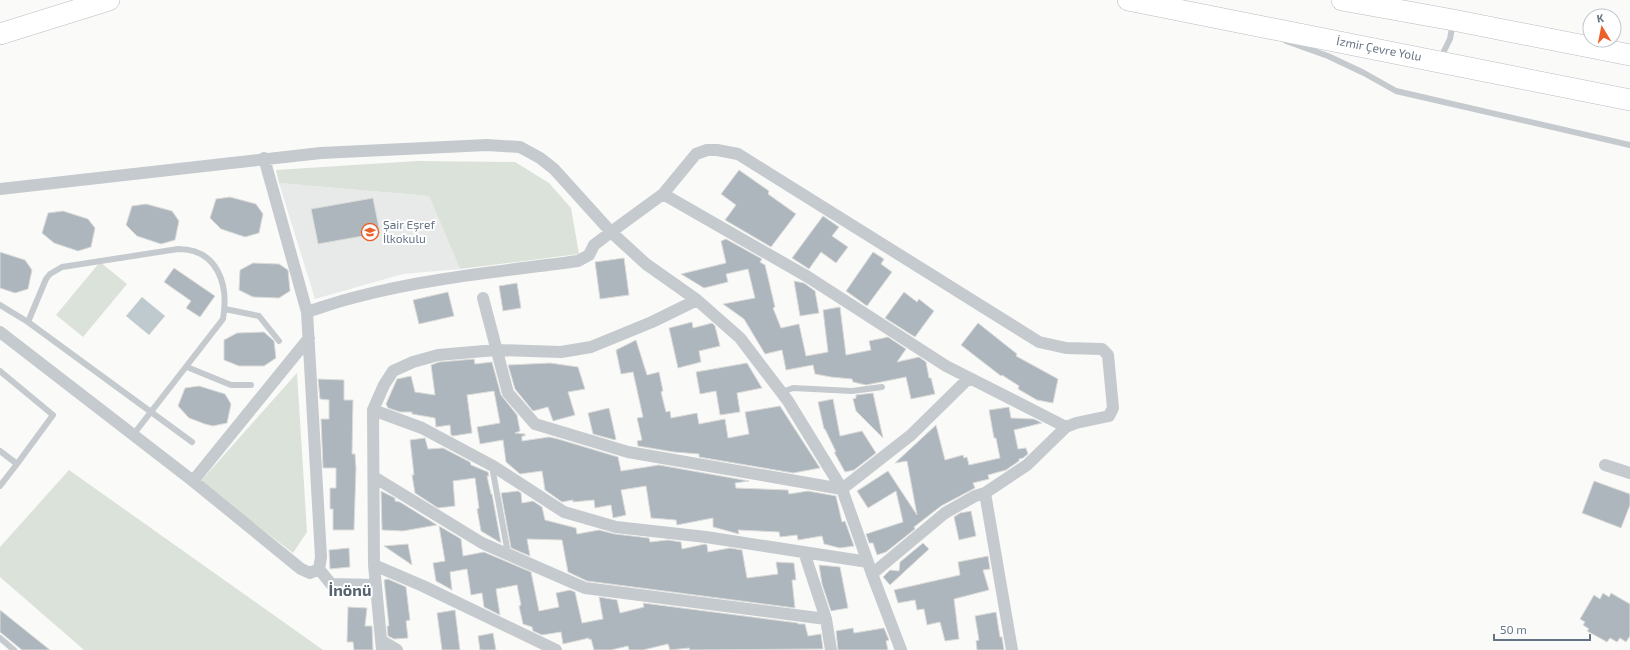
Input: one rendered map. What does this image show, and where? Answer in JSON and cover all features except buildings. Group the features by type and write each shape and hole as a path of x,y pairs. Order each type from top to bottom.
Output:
{"highway":[{"path":"0,21 102,0"},
{"path":"0,34 109,0"},
{"name":"İzmir Çevre Yolu","path":"1128,0 1630,100"},
{"path":"1342,0 1630,55"}],"street":[{"path":"0,188 264,158 321,153 487,145 520,147 540,158 554,169 610,232 646,264 697,300 740,338 782,392 842,489 901,650"},
{"path":"307,312 356,296 387,290 454,278 578,261 589,255 594,245 610,232 663,194 696,154 707,150 717,150 738,154 1039,342 1066,348 1102,349 1108,355 1113,408 1109,416 1076,423 1066,427 1027,465 985,493 975,496 945,513 872,574"},
{"path":"264,158 307,312 321,557 319,569 331,584 376,585"},
{"path":"663,194 808,277 946,366 1066,427"},
{"path":"483,298 508,393 535,424 628,452 842,489 911,435 969,378"},
{"path":"396,650 382,645 374,565 373,410 384,385 393,371 414,362 438,355 496,350 561,352 591,347 652,322 697,300"},
{"path":"0,332 134,435 301,569 310,573 319,569"},
{"path":"192,482 309,338"},
{"path":"373,410 422,428 493,466 564,512 616,527 706,537 868,562"},
{"path":"1605,465 1630,473"},
{"path":"374,477 482,543 585,588 826,619"},
{"path":"985,493 1012,650"},
{"path":"804,552 826,619 831,650"},
{"path":"374,565 423,586 556,650"}],"lane":[{"path":"1213,16 1270,36"},
{"path":"1439,61 1450,39 1453,20"},
{"path":"1277,38 1328,56 1364,73 1396,91 1630,145"},
{"path":"28,322 43,284 50,274 62,267 178,249 192,250 211,261 216,267 224,290 225,309 223,319 134,435"},
{"path":"0,305 28,322 192,442"},
{"path":"225,309 259,316 279,340"},
{"path":"187,367 231,385 251,385"},
{"path":"0,371 53,415 0,486"},
{"path":"782,392 793,388 852,391 882,387"},
{"path":"0,451 17,464"},
{"path":"493,466 507,548 506,553"},
{"path":"0,638 14,650"}],"shaded area":[{"path":"417,161 515,162 549,183 571,208 579,254 460,269 429,196 279,183 276,170"},
{"name":"Şair Eşref İlkokulu","path":"279,183 429,196 460,269 403,274 315,299"},
{"path":"100,262 127,284 83,337 56,315"},
{"path":"142,297 165,316 149,335 126,316"},
{"path":"297,373 307,532 293,553 200,482"},
{"path":"69,470 323,650 84,650 0,577 0,547"}],"place":[{"name":"Şair Eşref İlkokulu","path":"370,232"}],"district":[{"name":"İnönü","path":"350,590"}]}
